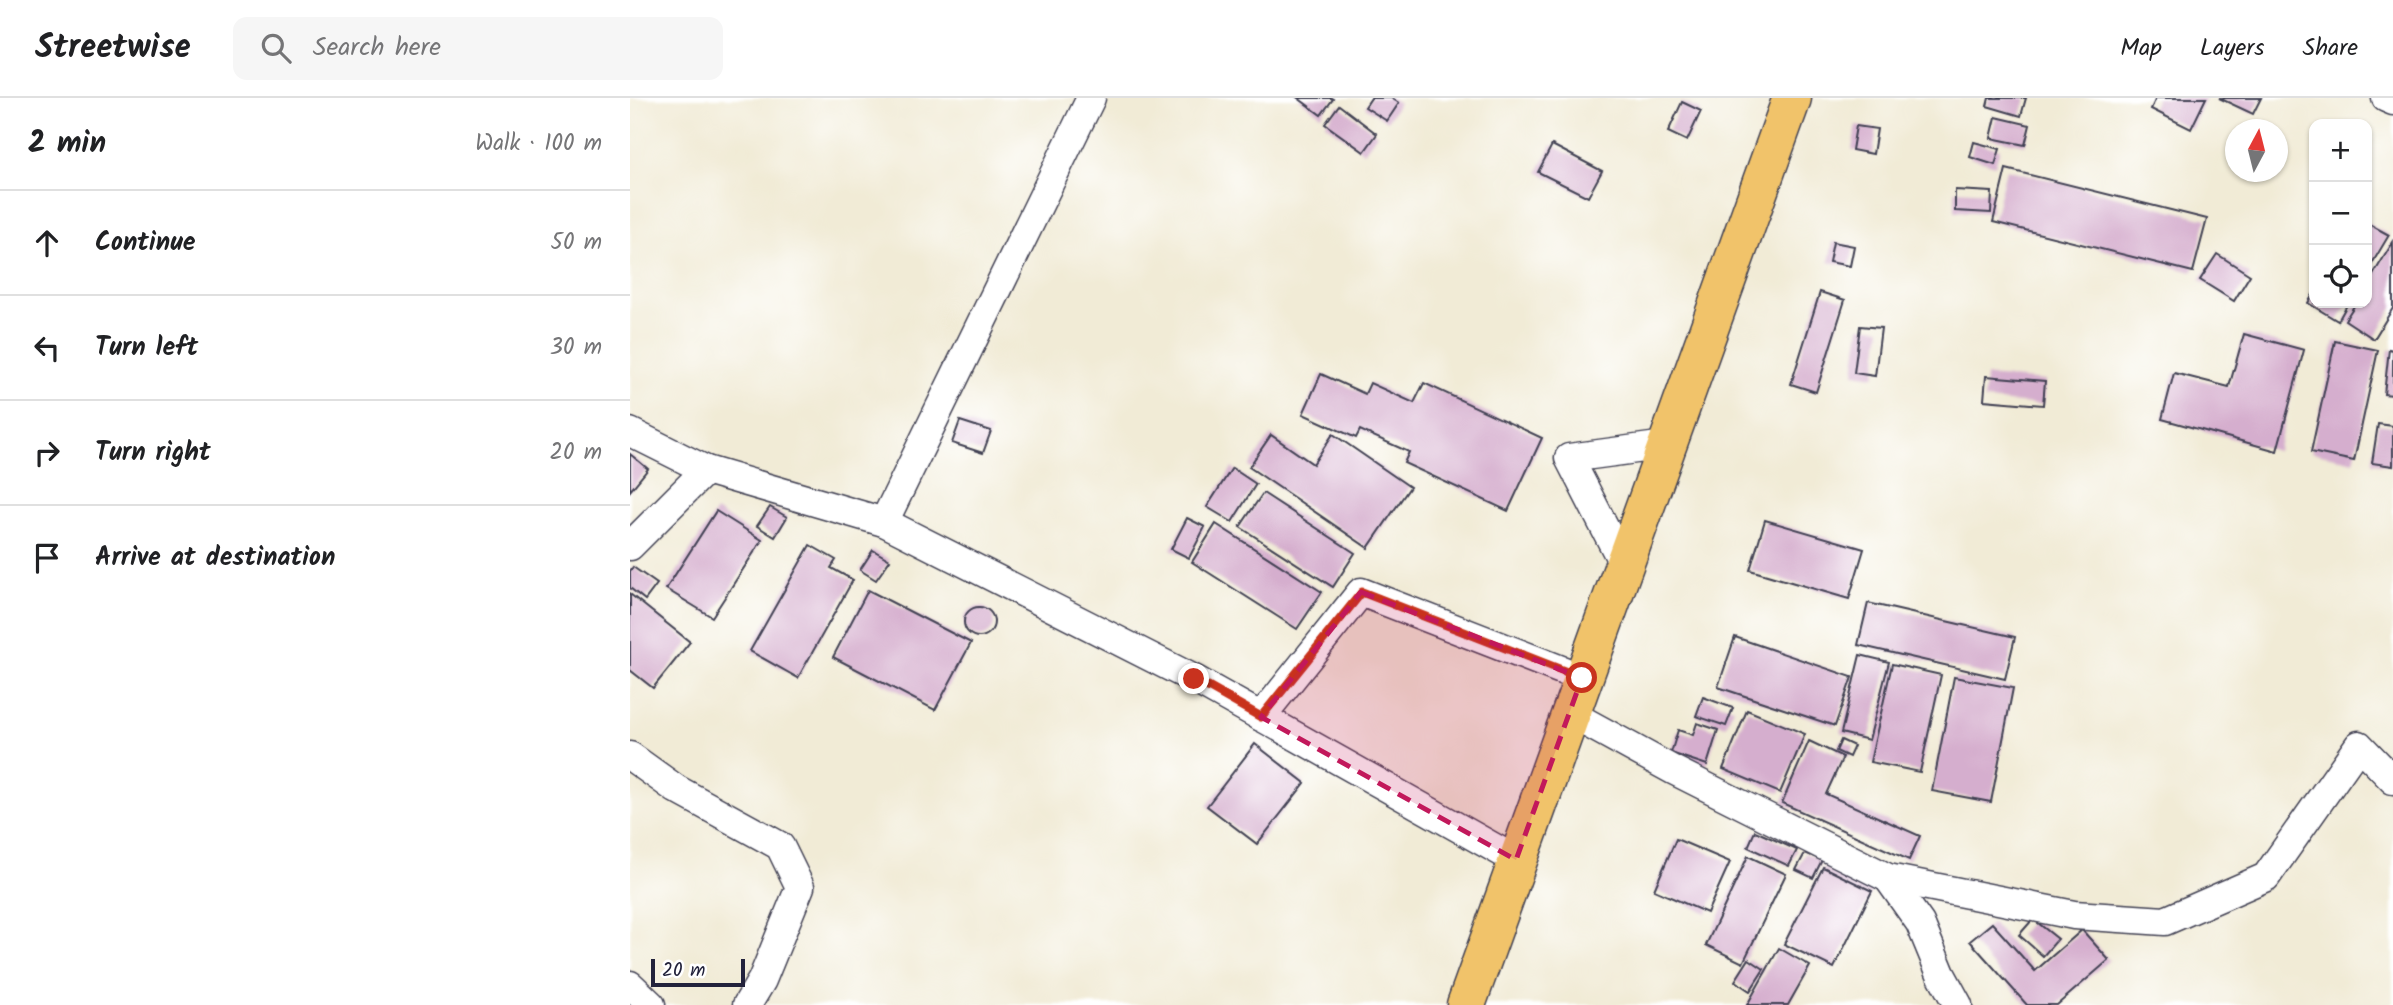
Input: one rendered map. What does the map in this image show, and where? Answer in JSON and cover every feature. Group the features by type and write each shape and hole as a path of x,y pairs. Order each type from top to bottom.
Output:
{"main road":[{"path":"1466,1005 1792,98"}],"street":[{"path":"884,522 1091,98"},
{"path":"2386,98 2393,101"},
{"path":"630,432 706,470 884,522 1194,679 1516,860"},
{"path":"1623,563 1569,458 1666,445"},
{"path":"630,546 706,470"},
{"path":"1261,717 1362,592 1576,696 1673,770 1888,878 2074,915 2165,921 2266,877 2359,745 2393,780"},
{"path":"630,755 676,789 780,846 800,887 762,979 747,1005"},
{"path":"1888,878 1920,923 1941,974 1958,1005"},
{"path":"630,985 651,1005"}],"highlighted area":[{"path":"1361,592 1582,678 1516,860 1261,717"}],"building":[{"path":"1298,98 1331,98 1333,99 1321,115"},
{"path":"1371,98 1391,98 1399,103 1387,121 1365,107"},
{"path":"1989,98 2026,98 2021,116 1987,106"},
{"path":"2156,98 2206,98 2191,129 2151,109"},
{"path":"2219,98 2261,98 2253,114"},
{"path":"1682,102 1701,111 1687,141 1668,132"},
{"path":"1339,105 1377,134 1364,152 1325,124"},
{"path":"1996,117 2030,125 2025,145 1991,138"},
{"path":"1856,126 1877,129 1873,154 1852,150"},
{"path":"1974,142 2000,149 1995,165 1970,157"},
{"path":"1552,145 1602,171 1588,197 1538,172"},
{"path":"2006,169 2207,219 2193,272 1993,222"},
{"path":"1955,190 1992,192 1991,213 1955,211"},
{"path":"2372,226 2389,235 2372,264"},
{"path":"1833,242 1854,246 1850,266 1829,262"},
{"path":"2393,242 2393,308 2374,339 2345,320 2353,308 2372,308 2372,277"},
{"path":"2217,254 2250,275 2234,301 2200,280"},
{"path":"1820,292 1845,300 1816,392 1791,384"},
{"path":"2316,308 2345,308 2338,321"},
{"path":"1860,326 1881,328 1875,376 1854,373"},
{"path":"2244,334 2304,350 2277,451 2162,419 2174,373 2229,387"},
{"path":"2335,341 2378,350 2354,461 2311,452"},
{"path":"2389,349 2393,350 2393,395 2384,394"},
{"path":"1321,374 1365,394 1370,383 1414,403 1424,383 1542,438 1508,511 1404,463 1409,452 1360,430 1356,438 1303,414"},
{"path":"1986,376 2045,381 2043,405 1984,400"},
{"path":"960,421 991,431 983,453 952,443"},
{"path":"2378,424 2393,426 2393,466 2372,463"},
{"path":"1333,434 1410,487 1368,548 1249,467 1271,435 1313,464"},
{"path":"630,454 648,469 630,491"},
{"path":"1232,468 1256,484 1232,522 1207,507"},
{"path":"1263,493 1355,553 1333,587 1240,527"},
{"path":"770,507 787,517 775,537 757,526"},
{"path":"716,511 762,540 712,617 666,589"},
{"path":"1187,518 1205,527 1189,558 1171,549"},
{"path":"1765,520 1864,549 1849,599 1750,570"},
{"path":"1216,524 1322,592 1297,629 1192,562"},
{"path":"810,545 836,560 831,568 853,580 798,678 750,651"},
{"path":"873,550 890,560 876,580 860,570"},
{"path":"633,567 657,584 645,600 630,588 630,571"},
{"path":"868,590 971,643 935,710 833,657"},
{"path":"630,594 690,642 653,688 630,670"},
{"path":"1868,603 2015,637 2005,679 1858,645"},
{"path":"979,607 990,611 994,622 990,633 979,637 968,633 964,622 968,611"},
{"path":"1735,637 1852,677 1835,726 1718,687"},
{"path":"1860,655 1889,662 1869,740 1841,733"},
{"path":"1892,664 1941,675 1920,772 1870,762"},
{"path":"1954,677 2013,688 1991,802 1932,791"},
{"path":"1703,697 1733,708 1726,726 1696,716"},
{"path":"1747,710 1805,734 1780,793 1723,769"},
{"path":"1697,723 1718,730 1707,765 1671,753 1678,730 1693,735"},
{"path":"1841,740 1854,746 1849,757 1836,751"},
{"path":"1809,741 1843,757 1826,794 1920,836 1909,860 1782,803"},
{"path":"1255,744 1305,783 1257,844 1207,806"},
{"path":"1755,831 1797,850 1789,866 1748,847"},
{"path":"1676,839 1730,862 1707,913 1654,890"},
{"path":"1805,853 1822,860 1813,878 1796,870"},
{"path":"1748,856 1786,874 1743,963 1706,945"},
{"path":"1823,867 1872,891 1834,968 1784,944"},
{"path":"2033,919 2058,939 2043,956 2019,935"},
{"path":"1992,923 2035,971 2082,930 2109,960 2057,1005 2027,1005 1970,941"},
{"path":"1779,948 1810,966 1788,1005 1747,1005"},
{"path":"1749,959 1764,969 1750,991 1735,981"}],"route":[{"path":"1194,679 1261,717 1362,592 1582,678"}]}
